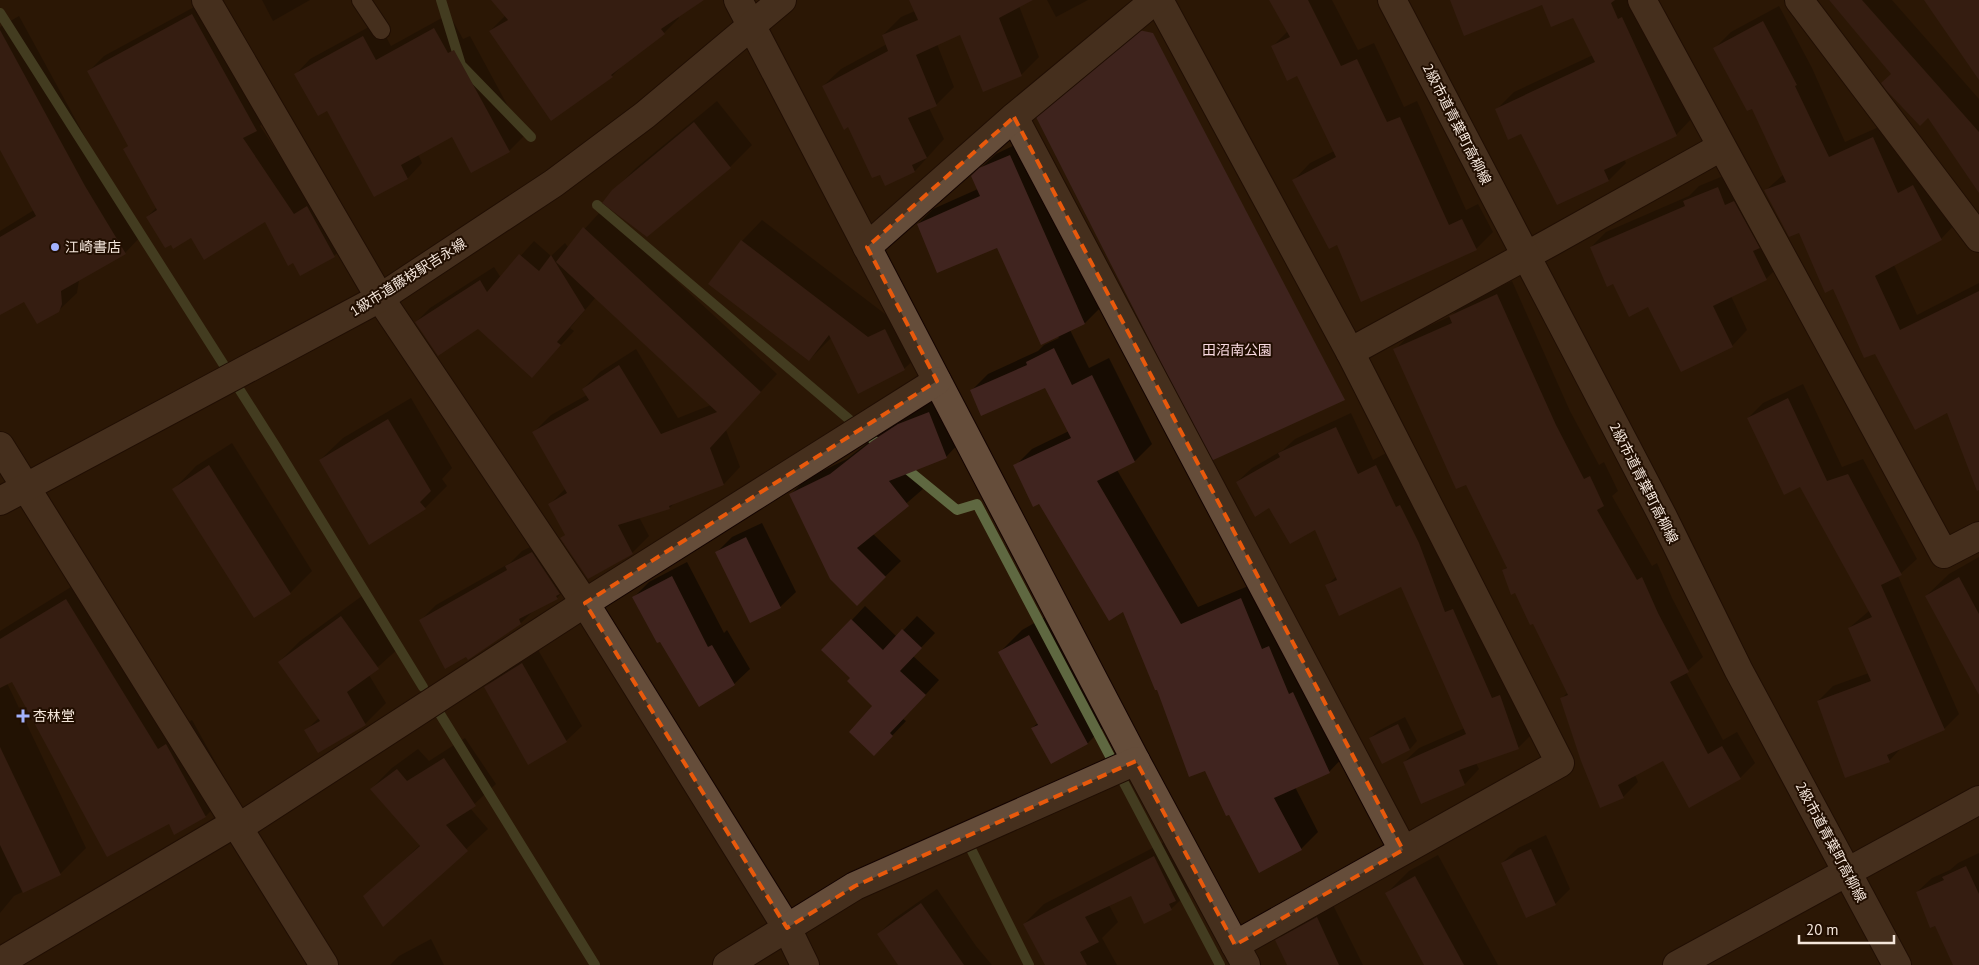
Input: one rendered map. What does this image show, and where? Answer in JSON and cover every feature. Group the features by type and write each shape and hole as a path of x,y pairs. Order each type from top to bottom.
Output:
{"street":[{"path":"206,0 380,298 585,603 787,928 805,965"},
{"path":"738,0 1136,761 1240,955 1403,850 1560,763 1350,352 1160,0"},
{"name":"1級市道藤枝駅吉永線","path":"0,501 380,298 554,183 645,115 782,0"},
{"path":"867,247 1014,117 1155,0"},
{"name":"2級市道青葉町高柳線","path":"1392,0 1662,515 1738,669 1896,965"},
{"path":"1642,0 1944,554 1979,536"},
{"path":"1799,0 1979,238"},
{"path":"1014,117 1403,850"},
{"path":"1350,352 1526,257 1721,147"},
{"path":"3,960 236,825 937,381"},
{"path":"0,446 324,965"},
{"path":"727,965 855,886 1136,761"},
{"path":"1677,965 1979,800"}],"lane":[{"path":"361,0 382,30"}],"highlighted area":[{"path":"1014,117 1403,850 1235,945 1136,761 855,886 787,928 585,603 937,381 867,247"}],"green space":[{"name":"田沼南公園","path":"1134,29 1153,33 1345,400 1211,461 1036,117"}],"building":[{"path":"491,0 704,0 661,29 665,34 611,75 613,77 551,121 489,31 508,20"},
{"path":"909,0 1033,0 999,18 1022,76 983,92 960,35 916,55 937,106 908,118 927,158 912,165 915,172 885,186 880,175 872,178 848,127 844,130 822,86 888,51 882,35 918,20"},
{"path":"1269,0 1308,0 1341,66 1357,59 1387,122 1400,117 1449,225 1462,219 1477,250 1361,302 1337,245 1329,249 1292,180 1336,157 1297,76 1287,81 1271,46 1290,37"},
{"path":"1450,0 1615,0 1611,3 1618,19 1622,17 1677,136 1604,170 1609,181 1557,205 1521,134 1508,140 1495,109 1595,62 1573,18 1551,27 1542,5 1464,36"},
{"path":"1829,0 1862,0 1979,132 1979,193 1928,118 1920,126 1886,90 1881,83 1891,74"},
{"path":"1924,0 1979,0 1979,80"},
{"path":"192,14 257,131 243,138 294,214 307,206 335,257 300,276 293,263 288,266 265,222 204,260 191,238 173,249 171,245 165,248 146,217 157,210 123,149 128,146 87,71"},
{"path":"1763,21 1797,85 1795,86 1829,157 1873,137 1898,193 1913,185 1942,240 1875,276 1900,330 1979,291 1979,490 1977,491 1947,413 1915,430 1875,354 1864,358 1833,289 1825,293 1799,233 1789,237 1764,190 1786,182 1752,109 1747,111 1713,48"},
{"path":"434,28 448,53 454,50 510,152 471,173 452,137 401,165 408,179 374,197 327,111 318,116 294,74 363,36 376,60"},
{"path":"0,30 85,186 126,254 61,291 62,304 59,312 37,324 24,302 0,315 0,237 36,216 0,150"},
{"path":"694,122 731,168 647,237 602,203 612,190"},
{"path":"1010,155 1085,324 1041,345 997,248 937,273 917,224 980,196 971,176 979,168"},
{"path":"1718,187 1725,205 1734,201 1760,248 1753,251 1767,280 1713,306 1733,347 1681,372 1648,307 1629,317 1613,284 1607,287 1590,247 1685,206 1683,201"},
{"path":"583,227 761,392 710,448 724,485 669,506 670,509 618,525 633,554 588,579 560,538 565,535 548,504 567,493 532,432 589,400 582,389 619,365 661,434 717,412 556,262"},
{"path":"741,240 868,337 885,329 905,370 858,394 829,335 809,361 708,284"},
{"path":"519,254 539,271 551,255 585,310 557,342 561,345 532,378 478,329 438,356 415,322 480,280 487,292"},
{"path":"1497,294 1556,425 1584,479 1590,476 1604,506 1597,510 1637,580 1642,577 1658,613 1689,672 1670,682 1708,754 1722,746 1741,779 1689,808 1663,761 1618,785 1624,798 1600,808 1581,761 1560,698 1568,695 1533,624 1530,625 1515,593 1511,595 1502,570 1507,568 1466,485 1456,489 1393,349 1452,323 1449,316"},
{"path":"1054,348 1072,385 1092,375 1135,462 1097,481 1181,624 1241,598 1262,649 1269,646 1289,694 1293,692 1330,773 1274,798 1302,850 1259,873 1229,815 1226,816 1205,771 1189,777 1157,690 1155,690 1123,612 1109,621 1039,504 1033,507 1013,465 1071,438 1045,388 981,416 970,390 1027,365 1026,362"},
{"path":"1788,398 1827,481 1848,474 1902,575 1881,585 1945,730 1887,755 1890,762 1845,778 1817,701 1871,681 1848,628 1872,617 1800,487 1784,495 1747,418"},
{"path":"929,412 947,458 889,481 909,506 857,548 886,577 857,606 830,579 789,494 830,474 872,441 898,424"},
{"path":"388,419 431,491 420,502 426,509 369,545 319,460"},
{"path":"1336,427 1358,474 1376,465 1396,507 1400,505 1419,543 1445,612 1453,609 1492,698 1500,695 1519,749 1459,770 1465,785 1421,804 1403,762 1466,734 1401,587 1339,616 1325,585 1337,580 1315,530 1290,544 1269,508 1255,517 1236,482 1280,457 1278,453"},
{"path":"209,465 291,594 254,618 172,489"},
{"path":"746,537 781,608 750,623 715,552"},
{"path":"532,552 560,594 556,596 558,599 519,619 521,624 468,660 466,657 445,669 419,620 507,570 505,566"},
{"path":"672,576 708,647 712,645 735,685 699,707 660,642 657,643 632,597"},
{"path":"1959,577 1979,614 1979,695 1925,596"},
{"path":"66,599 158,749 166,744 206,817 174,835 169,824 107,857 12,682 0,688 0,639"},
{"path":"341,616 379,669 347,692 366,725 318,753 304,730 320,721 278,662"},
{"path":"851,619 883,650 902,629 922,648 900,671 926,695 890,733 893,736 874,756 849,732 872,706 847,681 850,678 821,650"},
{"path":"1029,635 1088,744 1051,764 1031,728 1038,725 998,652"},
{"path":"522,663 567,742 528,765 484,687"},
{"path":"1398,724 1410,750 1382,764 1369,738"},
{"path":"0,747 61,875 23,893 0,845"},
{"path":"444,758 476,806 446,825 468,851 383,927 363,896 420,846 370,789 397,769 407,781"},
{"path":"1531,849 1556,905 1526,918 1501,863"},
{"path":"1154,856 1176,901 1169,904 1172,910 1144,924 1131,896 1085,917 1099,942 1080,952 1087,965 1045,965 1023,924"},
{"path":"1966,866 1979,894 1979,965 1953,965 1935,926 1930,928 1916,892 1944,880 1942,877"},
{"path":"1415,876 1464,965 1424,965 1385,893"},
{"path":"921,903 964,965 898,965 877,934"},
{"path":"1317,917 1339,965 1287,965 1275,940"}],"waterway":[{"path":"441,0 461,65 531,137"},
{"path":"0,13 276,447 423,687"},
{"path":"597,205 884,449"},
{"path":"902,465 957,510 977,504 1220,965"},
{"path":"440,714 595,965"},
{"path":"970,847 1029,965"}],"place":[{"name":"江崎書店","path":"55,247"},
{"name":"杏林堂","path":"23,716"}]}
